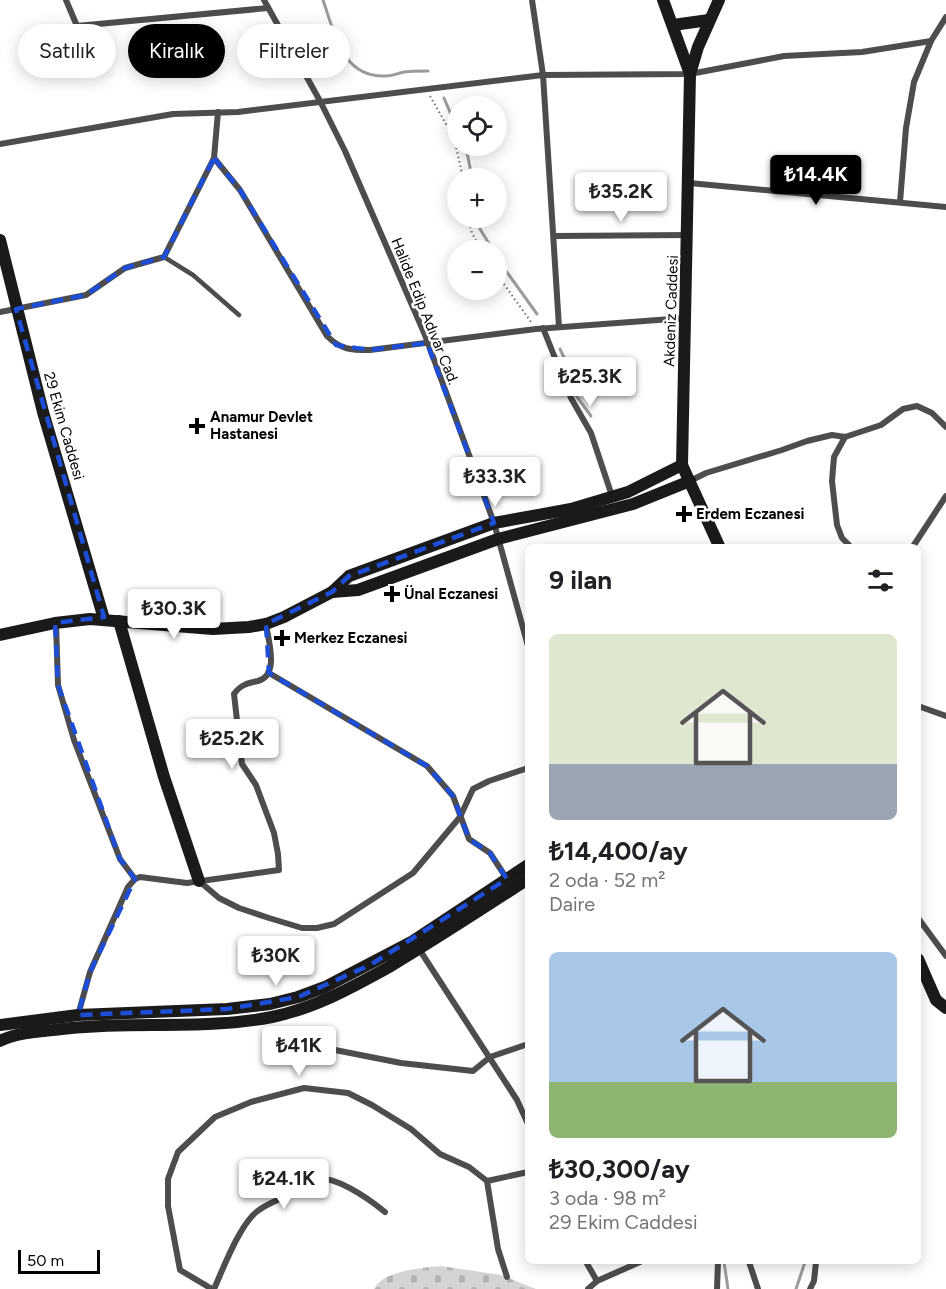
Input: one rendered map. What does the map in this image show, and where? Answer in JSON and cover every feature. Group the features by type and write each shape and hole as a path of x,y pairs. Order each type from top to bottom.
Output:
{"street":[{"path":"66,0 77,26 268,8"},
{"name":"Halide Edip Adıvar Cad.","path":"264,0 320,101 350,162 427,343 494,523 525,635"},
{"path":"532,0 543,75 560,327"},
{"name":"Akdeniz Caddesi","path":"663,0 690,74 682,465 718,544"},
{"path":"690,74 709,20 719,0"},
{"path":"900,202 906,128 914,82 931,41 946,18"},
{"path":"673,25 709,20"},
{"path":"0,144 173,114 238,112 543,75 690,74 784,56 862,52 931,41"},
{"path":"0,312 86,295 125,268 164,257 214,158 218,112"},
{"path":"214,158 240,190 327,336 336,345 347,350 370,350 560,327 685,318"},
{"path":"688,183 946,207"},
{"path":"555,236 688,235"},
{"name":"29 Ekim Caddesi","path":"0,240 43,412 104,619"},
{"path":"539,329 571,398 591,433 613,497"},
{"path":"332,592 358,590 498,539 633,504 706,473 807,441 832,435 845,437 881,425 903,409 917,406 932,413 946,427"},
{"path":"845,437 834,457 832,481 837,525 848,544"},
{"path":"0,635 56,623 104,619 213,628 266,624 332,592 349,576 494,523 571,509 628,492 682,465"},
{"path":"915,544 946,496"},
{"path":"119,621 164,777 199,881 219,898 239,908 302,928 317,928 334,924 413,873 460,817 473,789 525,769"},
{"path":"56,623 58,685 74,740 120,859 135,879"},
{"path":"78,1014 90,972 128,887 135,879 140,877 187,883 279,870 274,833 256,785 242,764 234,694 238,688 262,680 269,673 272,663 266,624"},
{"path":"269,673 427,766 453,796 469,839 490,853 507,879"},
{"path":"921,707 946,716"},
{"path":"0,1025 78,1014 227,1009 270,1004 298,997 334,983 413,941 525,867"},
{"path":"0,1041 11,1036 75,1027 230,1023 272,1017 304,1009 329,999 419,949 525,881"},
{"path":"921,922 946,956"},
{"path":"419,949 490,1057 517,1100 525,1117"},
{"path":"921,966 936,1000 946,1008"},
{"path":"335,1050 400,1063 473,1071 490,1057 525,1045"},
{"path":"384,1212 368,1198 344,1186 321,1179 311,1180 292,1193 257,1211 238,1236 213,1289 180,1270 168,1206 168,1179 178,1152 215,1117 252,1102 304,1088 348,1093 372,1104 411,1130 440,1154 469,1167 488,1181 498,1249 507,1277"},
{"path":"488,1181 525,1173"},
{"path":"587,1264 597,1281"},
{"path":"588,1289 597,1281 635,1264"},
{"path":"717,1289 718,1264"},
{"path":"749,1264 758,1289"},
{"path":"810,1289 814,1281 816,1264"}],"lane":[{"path":"164,257 193,275 239,315"}],"path":[{"path":"426,89 454,138 461,168"},
{"path":"507,287 539,329"}],"highlighted area":[{"path":"214,158 240,190 336,345 370,350 427,343 494,523 349,576 332,592 266,624 269,673 427,766 453,796 469,839 490,853 507,879 370,965 298,997 227,1009 78,1015 90,972 135,879 120,859 58,685 55,623 104,617 16,309 86,295 125,268 164,257"}],"green space":[{"path":"441,1266 501,1275 536,1289 374,1289 394,1274"}],"waterway":[{"path":"323,0 342,52 359,70 371,75 386,76 404,72 428,71"},
{"path":"444,98 447,105"},
{"path":"468,156 470,168"},
{"path":"480,228 487,240"},
{"path":"507,272 537,314"},
{"path":"560,349 569,368 577,397 591,416"},
{"path":"724,1264 728,1289"},
{"path":"796,1289 804,1264"}],"place":[{"name":"Anamur Devlet Hastanesi","path":"197,426"},
{"name":"Erdem Eczanesi","path":"684,514"},
{"name":"Ünal Eczanesi","path":"392,594"},
{"name":"Merkez Eczanesi","path":"282,638"}]}
